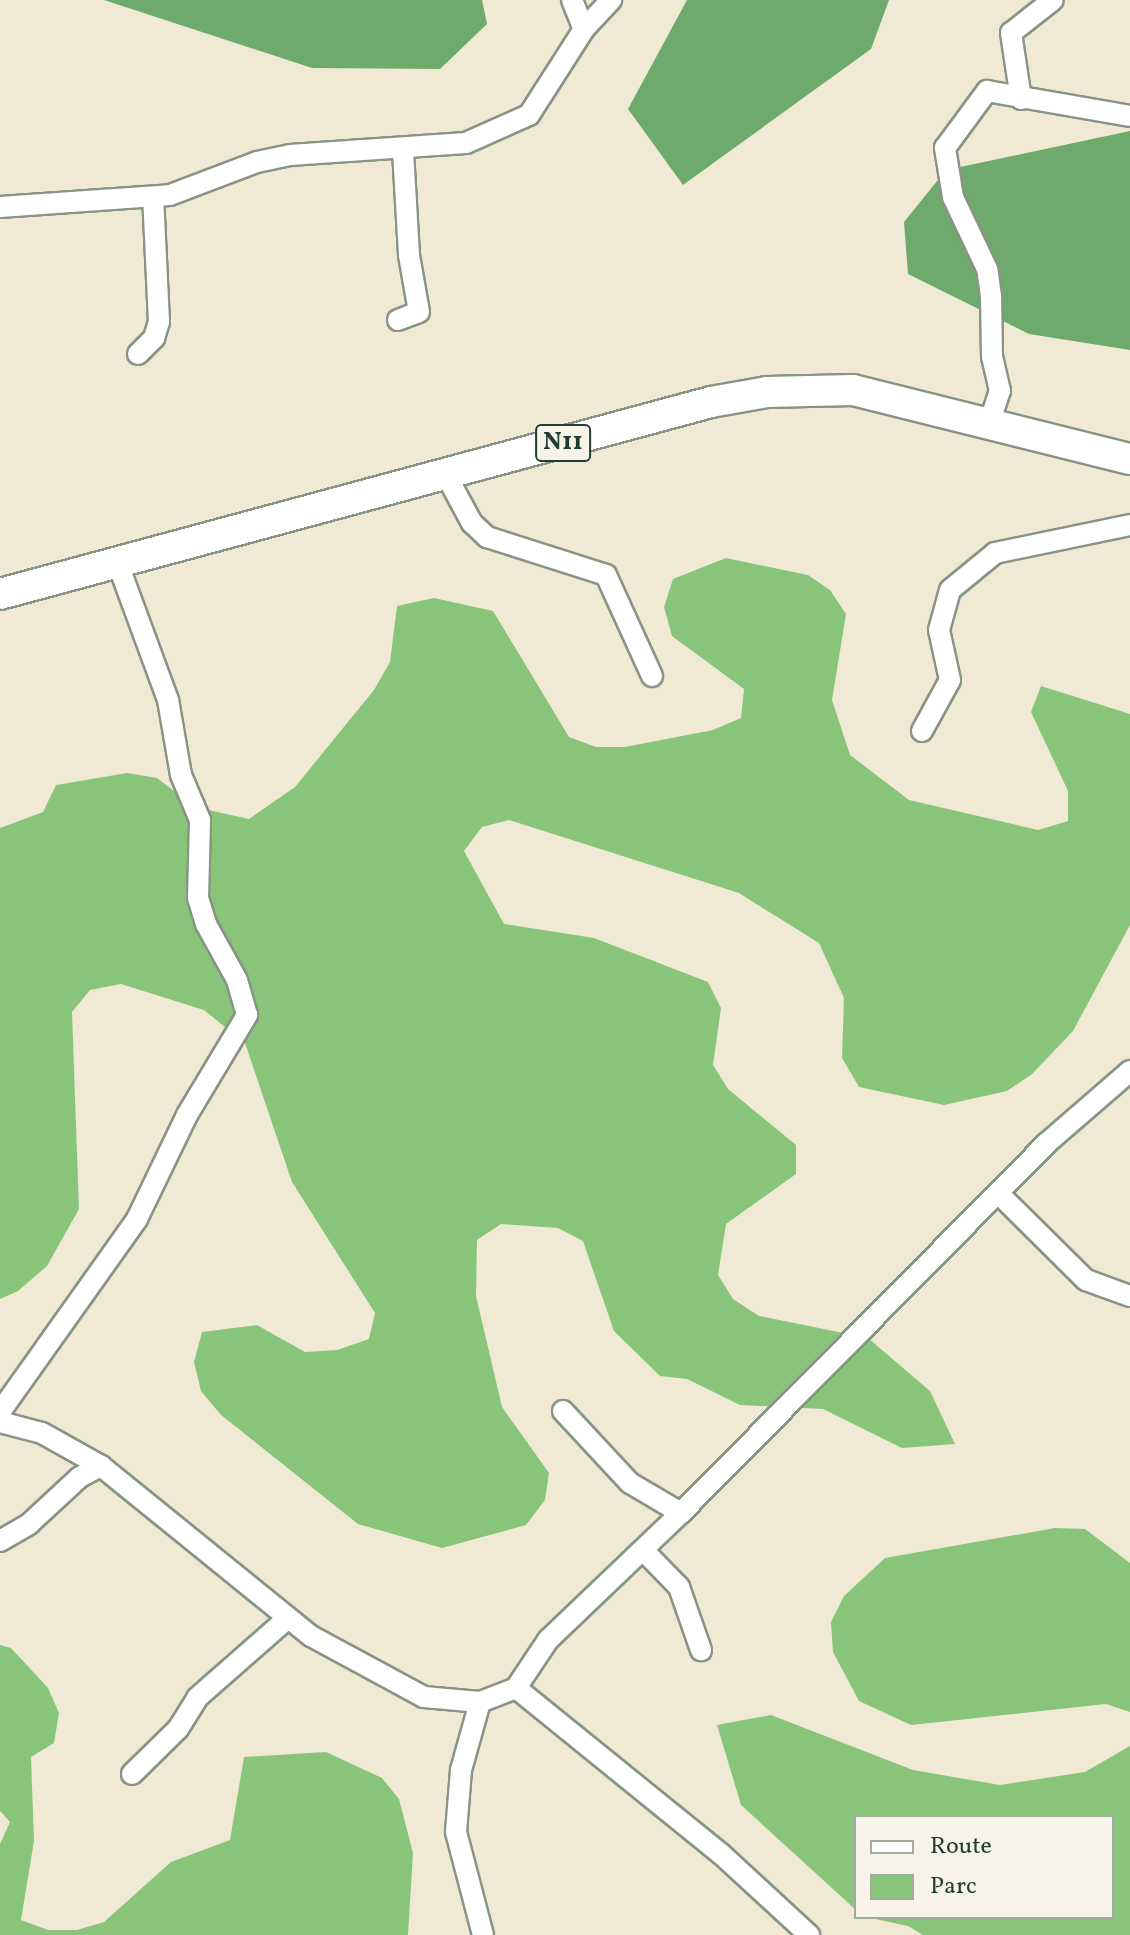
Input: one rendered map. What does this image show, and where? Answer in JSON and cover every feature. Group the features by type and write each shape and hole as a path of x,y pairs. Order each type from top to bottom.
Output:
{"highway":[{"name":"N11","path":"0,594 116,559 446,475 711,402 806,388 853,390 990,421 1130,459"}],"street":[{"path":"572,0 584,29"},
{"path":"0,207 153,197 201,187 257,162 290,155 403,150 466,143 529,115 584,29 611,0"},
{"path":"1021,99 1011,33 1053,0"},
{"path":"990,421 1000,391 992,357 991,296 987,269 953,197 945,148 987,91 1130,116"},
{"path":"398,320 419,312 409,255 403,150"},
{"path":"138,354 154,338 159,322 153,197"},
{"path":"446,475 472,523 487,537 606,575 652,676"},
{"path":"922,731 950,680 939,630 950,590 995,553 1130,525"},
{"path":"0,1412 137,1219 187,1115 247,1015 237,980 206,924 198,898 200,820 181,775 168,700 116,559"},
{"path":"0,1422 42,1433 101,1466 311,1636 424,1697 480,1702 516,1688 548,1640 681,1513 1000,1195 1047,1143 1130,1071"},
{"path":"1000,1195 1086,1280 1130,1296"},
{"path":"563,1411 630,1483 681,1513"},
{"path":"0,1541 29,1524 80,1477 101,1466"},
{"path":"643,1550 679,1587 701,1650"},
{"path":"132,1774 178,1729 197,1698 288,1618"},
{"path":"516,1688 721,1854 809,1935"},
{"path":"480,1702 461,1770 456,1832 483,1935"}],"green space":[{"path":"104,0 482,0 487,24 440,69 312,68"},
{"path":"687,0 889,0 871,49 683,185 628,109"},
{"path":"1130,131 1130,350 1029,334 908,274 904,222 946,170"},
{"path":"726,558 808,575 830,590 846,614 832,700 850,755 909,800 1038,830 1068,821 1068,791 1031,712 1041,686 1130,714 1130,925 1073,1031 1032,1074 1007,1091 944,1105 859,1087 842,1058 844,998 819,943 739,893 509,820 482,827 464,851 504,924 594,938 708,982 721,1008 713,1065 728,1089 796,1145 796,1174 726,1224 718,1275 733,1299 759,1316 868,1338 930,1391 955,1444 902,1448 823,1409 740,1405 687,1379 660,1376 614,1331 583,1241 558,1228 501,1224 477,1240 476,1296 502,1407 549,1473 545,1500 526,1525 442,1548 358,1524 221,1415 201,1391 194,1362 202,1332 257,1325 305,1352 337,1350 369,1339 375,1313 292,1182 241,1031 231,1032 204,1010 121,984 90,990 72,1012 79,1209 47,1266 18,1291 0,1299 0,828 43,812 56,785 127,773 157,778 195,807 249,819 295,787 374,690 390,662 397,606 434,598 493,611 569,737 596,747 625,747 713,730 741,718 744,689 672,636 664,607 673,579"},
{"path":"1055,1528 1085,1529 1130,1563 1130,1712 1106,1704 911,1725 859,1701 833,1652 831,1622 844,1596 885,1558"},
{"path":"0,1645 11,1648 48,1688 59,1713 54,1743 31,1757 34,1841 21,1920 48,1930 77,1930 104,1922 171,1862 230,1840 244,1757 326,1752 382,1778 399,1799 413,1853 408,1935 0,1935 0,1844 10,1822 0,1811"},
{"path":"771,1715 913,1770 1000,1785 1085,1772 1130,1746 1130,1935 923,1935 908,1926 875,1919 1114,1919 1114,1815 854,1815 854,1908 741,1805 717,1725"}]}
